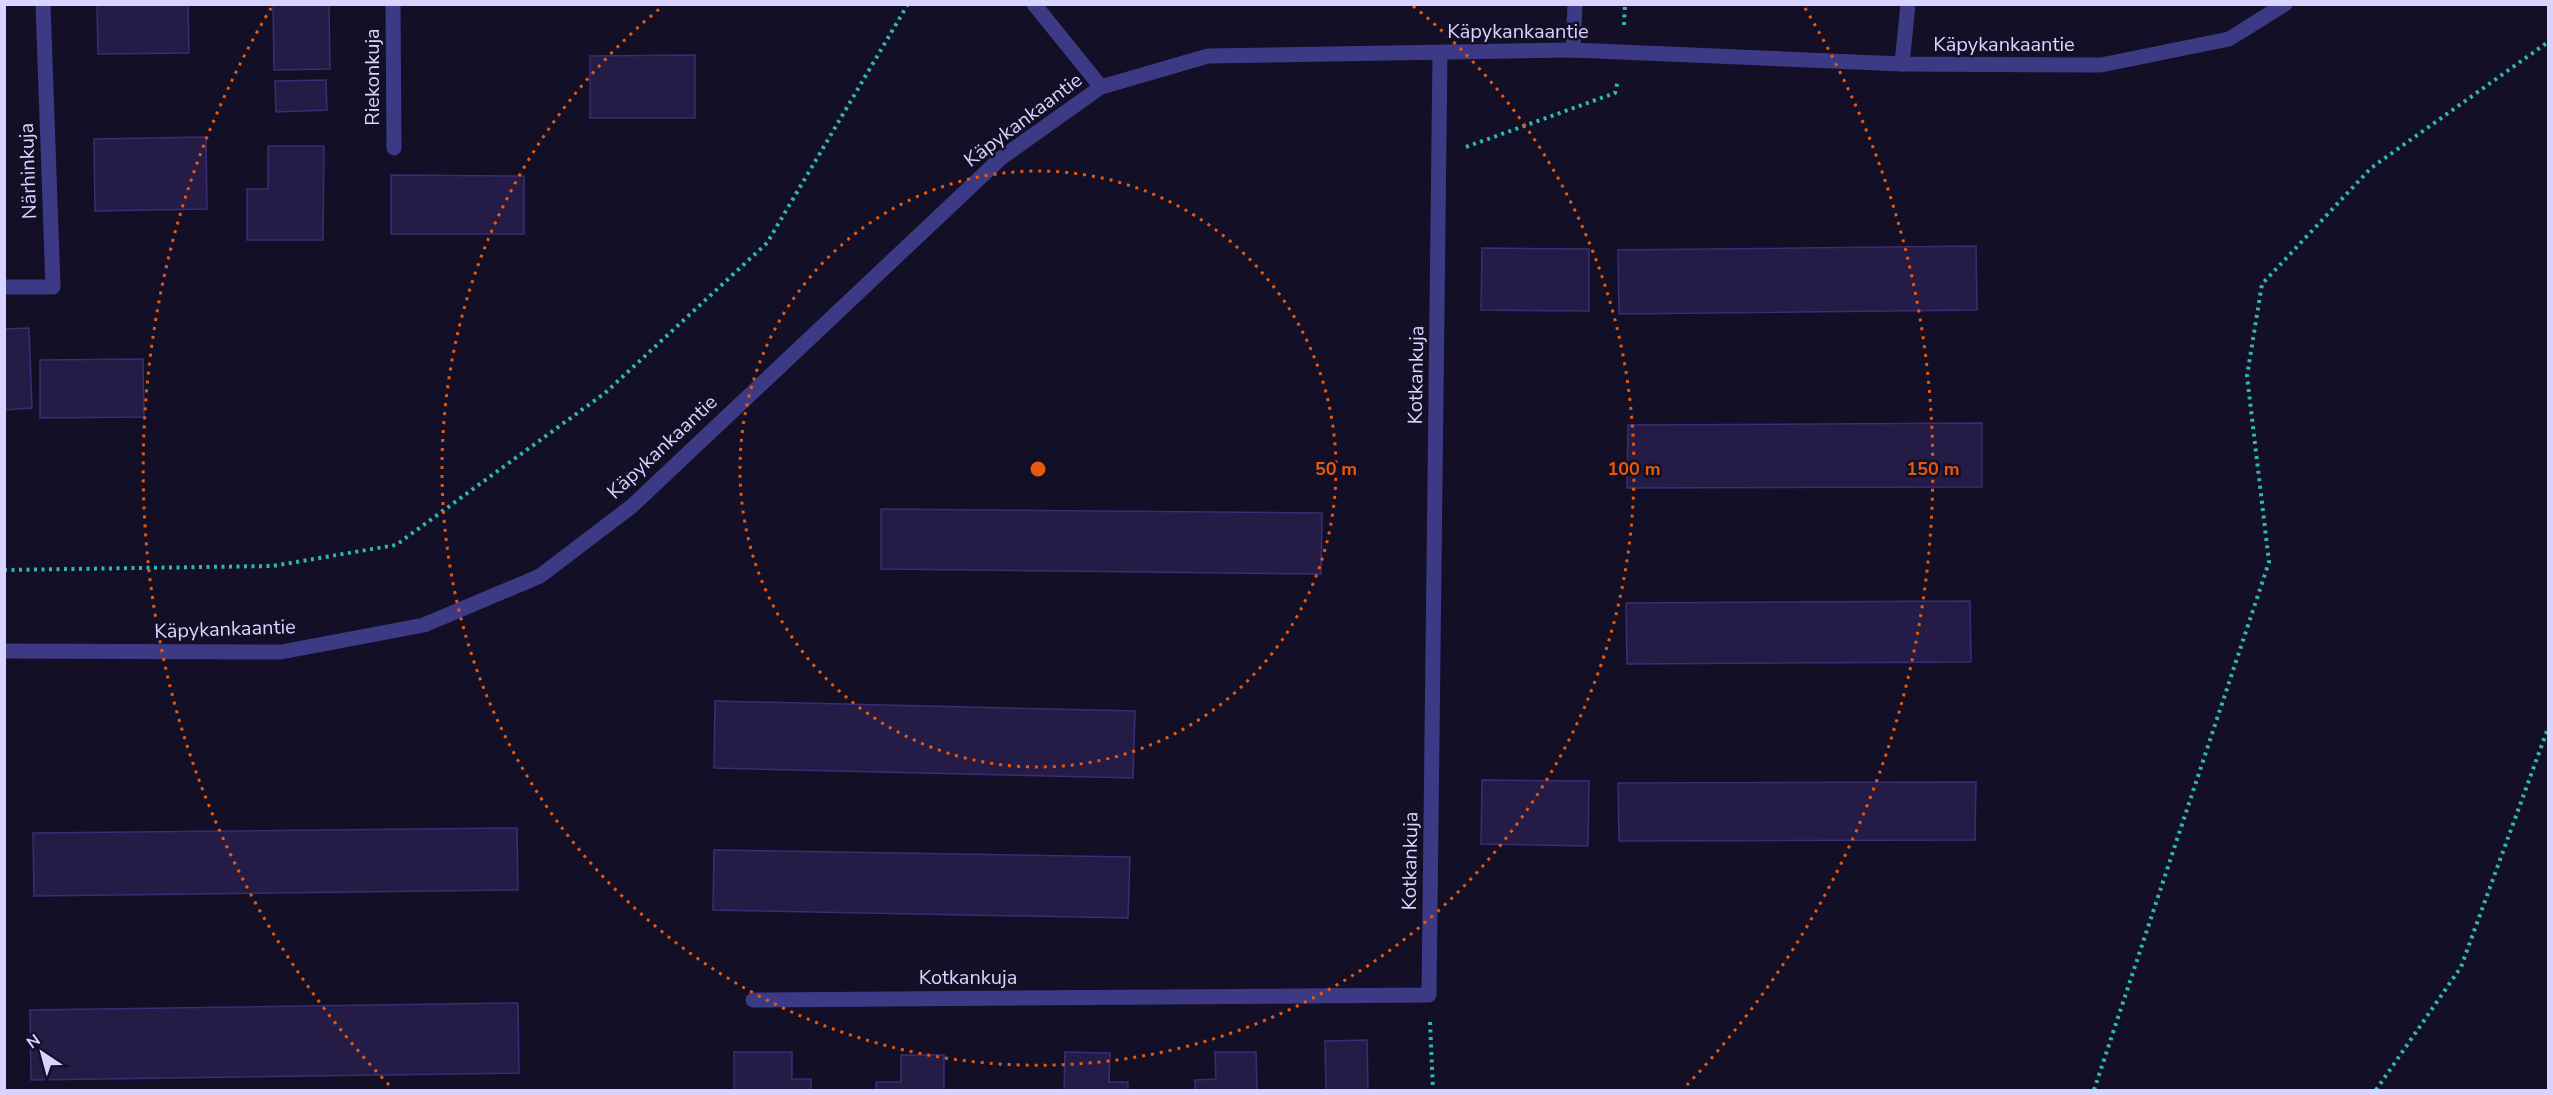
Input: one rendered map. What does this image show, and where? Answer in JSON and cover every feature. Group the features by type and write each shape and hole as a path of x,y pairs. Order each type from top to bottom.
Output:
{"street":[{"name":"Närhinkuja","path":"4,287 53,287 43,4"},
{"name":"Riekonkuja","path":"393,4 394,148"},
{"path":"1034,4 1101,87"},
{"path":"1573,50 1575,4"},
{"path":"1902,64 1908,4"},
{"name":"Käpykankaantie","path":"4,651 281,652 424,625 540,576 632,506 1001,158 1101,87 1208,56 1573,50 1902,64 2101,65 2229,39 2285,4"},
{"name":"Kotkankuja","path":"753,1000 1429,995 1440,52"}],"path":[{"path":"4,570 272,566 396,545 605,393 767,243 908,4"},
{"path":"2094,1090 2269,562 2247,376 2262,284 2371,168 2548,42"},
{"path":"1439,157 1615,93 1623,53"},
{"path":"2376,1090 2461,967 2548,728"},
{"path":"1429,995 1433,1090"}],"building":[{"path":"97,4 188,4 189,53 98,54"},
{"path":"273,4 329,4 330,69 274,70"},
{"path":"695,55 695,118 590,118 590,56"},
{"path":"326,80 327,110 276,112 275,81"},
{"path":"206,137 207,209 95,211 94,139"},
{"path":"268,146 324,146 323,240 247,240 247,189 268,189"},
{"path":"391,175 524,176 524,234 391,234"},
{"path":"1976,246 1977,310 1619,314 1618,250"},
{"path":"1482,248 1589,249 1589,311 1481,310"},
{"path":"29,328 32,408 4,410 4,329"},
{"path":"143,359 144,417 40,418 40,360"},
{"path":"1982,423 1982,487 1627,488 1628,425"},
{"path":"881,509 1322,513 1321,574 881,569"},
{"path":"1970,601 1971,662 1627,664 1626,603"},
{"path":"715,701 1135,711 1133,778 714,768"},
{"path":"1482,780 1589,781 1588,846 1481,844"},
{"path":"1976,782 1975,840 1619,841 1618,783"},
{"path":"517,828 518,890 34,896 33,833"},
{"path":"714,850 1130,857 1128,918 713,910"},
{"path":"518,1003 519,1073 31,1080 30,1010"},
{"path":"1367,1040 1368,1090 1326,1090 1325,1041"},
{"path":"734,1052 792,1052 792,1079 811,1079 811,1090 734,1090"},
{"path":"1065,1052 1110,1053 1109,1082 1128,1082 1128,1090 1064,1090"},
{"path":"1215,1052 1256,1052 1257,1090 1195,1090 1195,1080 1216,1079"},
{"path":"901,1055 944,1055 944,1090 876,1090 876,1082 901,1082"}]}
